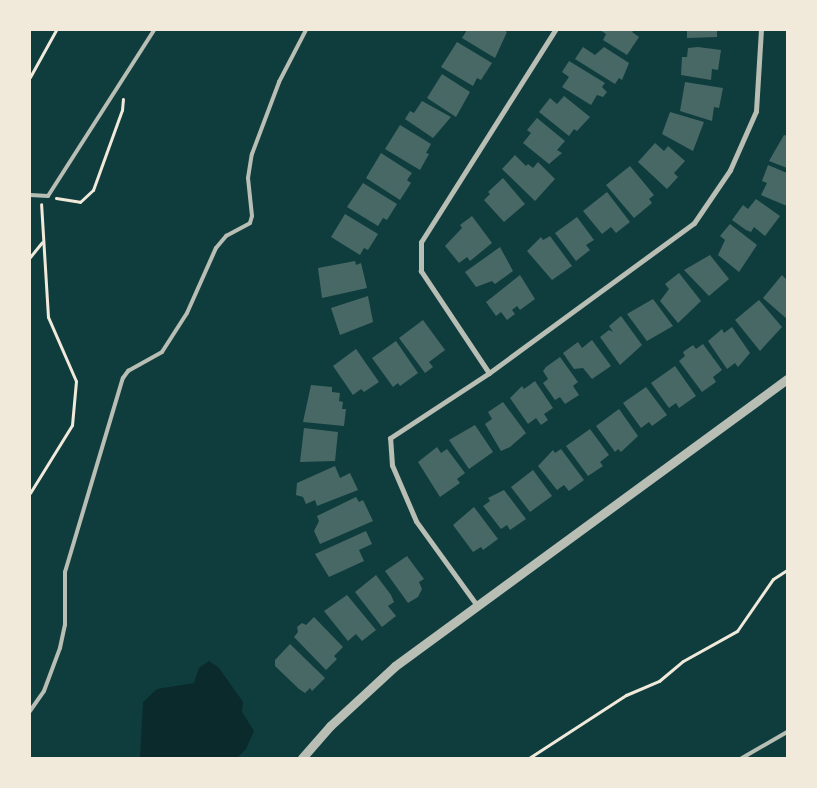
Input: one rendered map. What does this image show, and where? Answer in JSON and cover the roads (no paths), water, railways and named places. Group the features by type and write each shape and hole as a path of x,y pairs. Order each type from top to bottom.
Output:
{"street":[{"path":"489,373 421,271 421,242 555,30"},
{"path":"476,604 416,521 392,465 390,438 489,373 694,223 730,170 756,111 762,30"},
{"path":"302,758 373,685 476,604 787,378"}],"lane":[{"path":"30,195 48,196 154,30"},
{"path":"30,712 44,691 60,648 66,625 65,572 124,378 128,371 162,352 187,313 216,248 226,236 250,223 252,216 248,178 252,154 279,82 306,30"},
{"path":"742,758 787,732"}],"water":[{"path":"209,661 219,668 243,702 242,712 254,731 246,749 237,758 140,758 143,702 157,689 194,683 199,668"}]}
